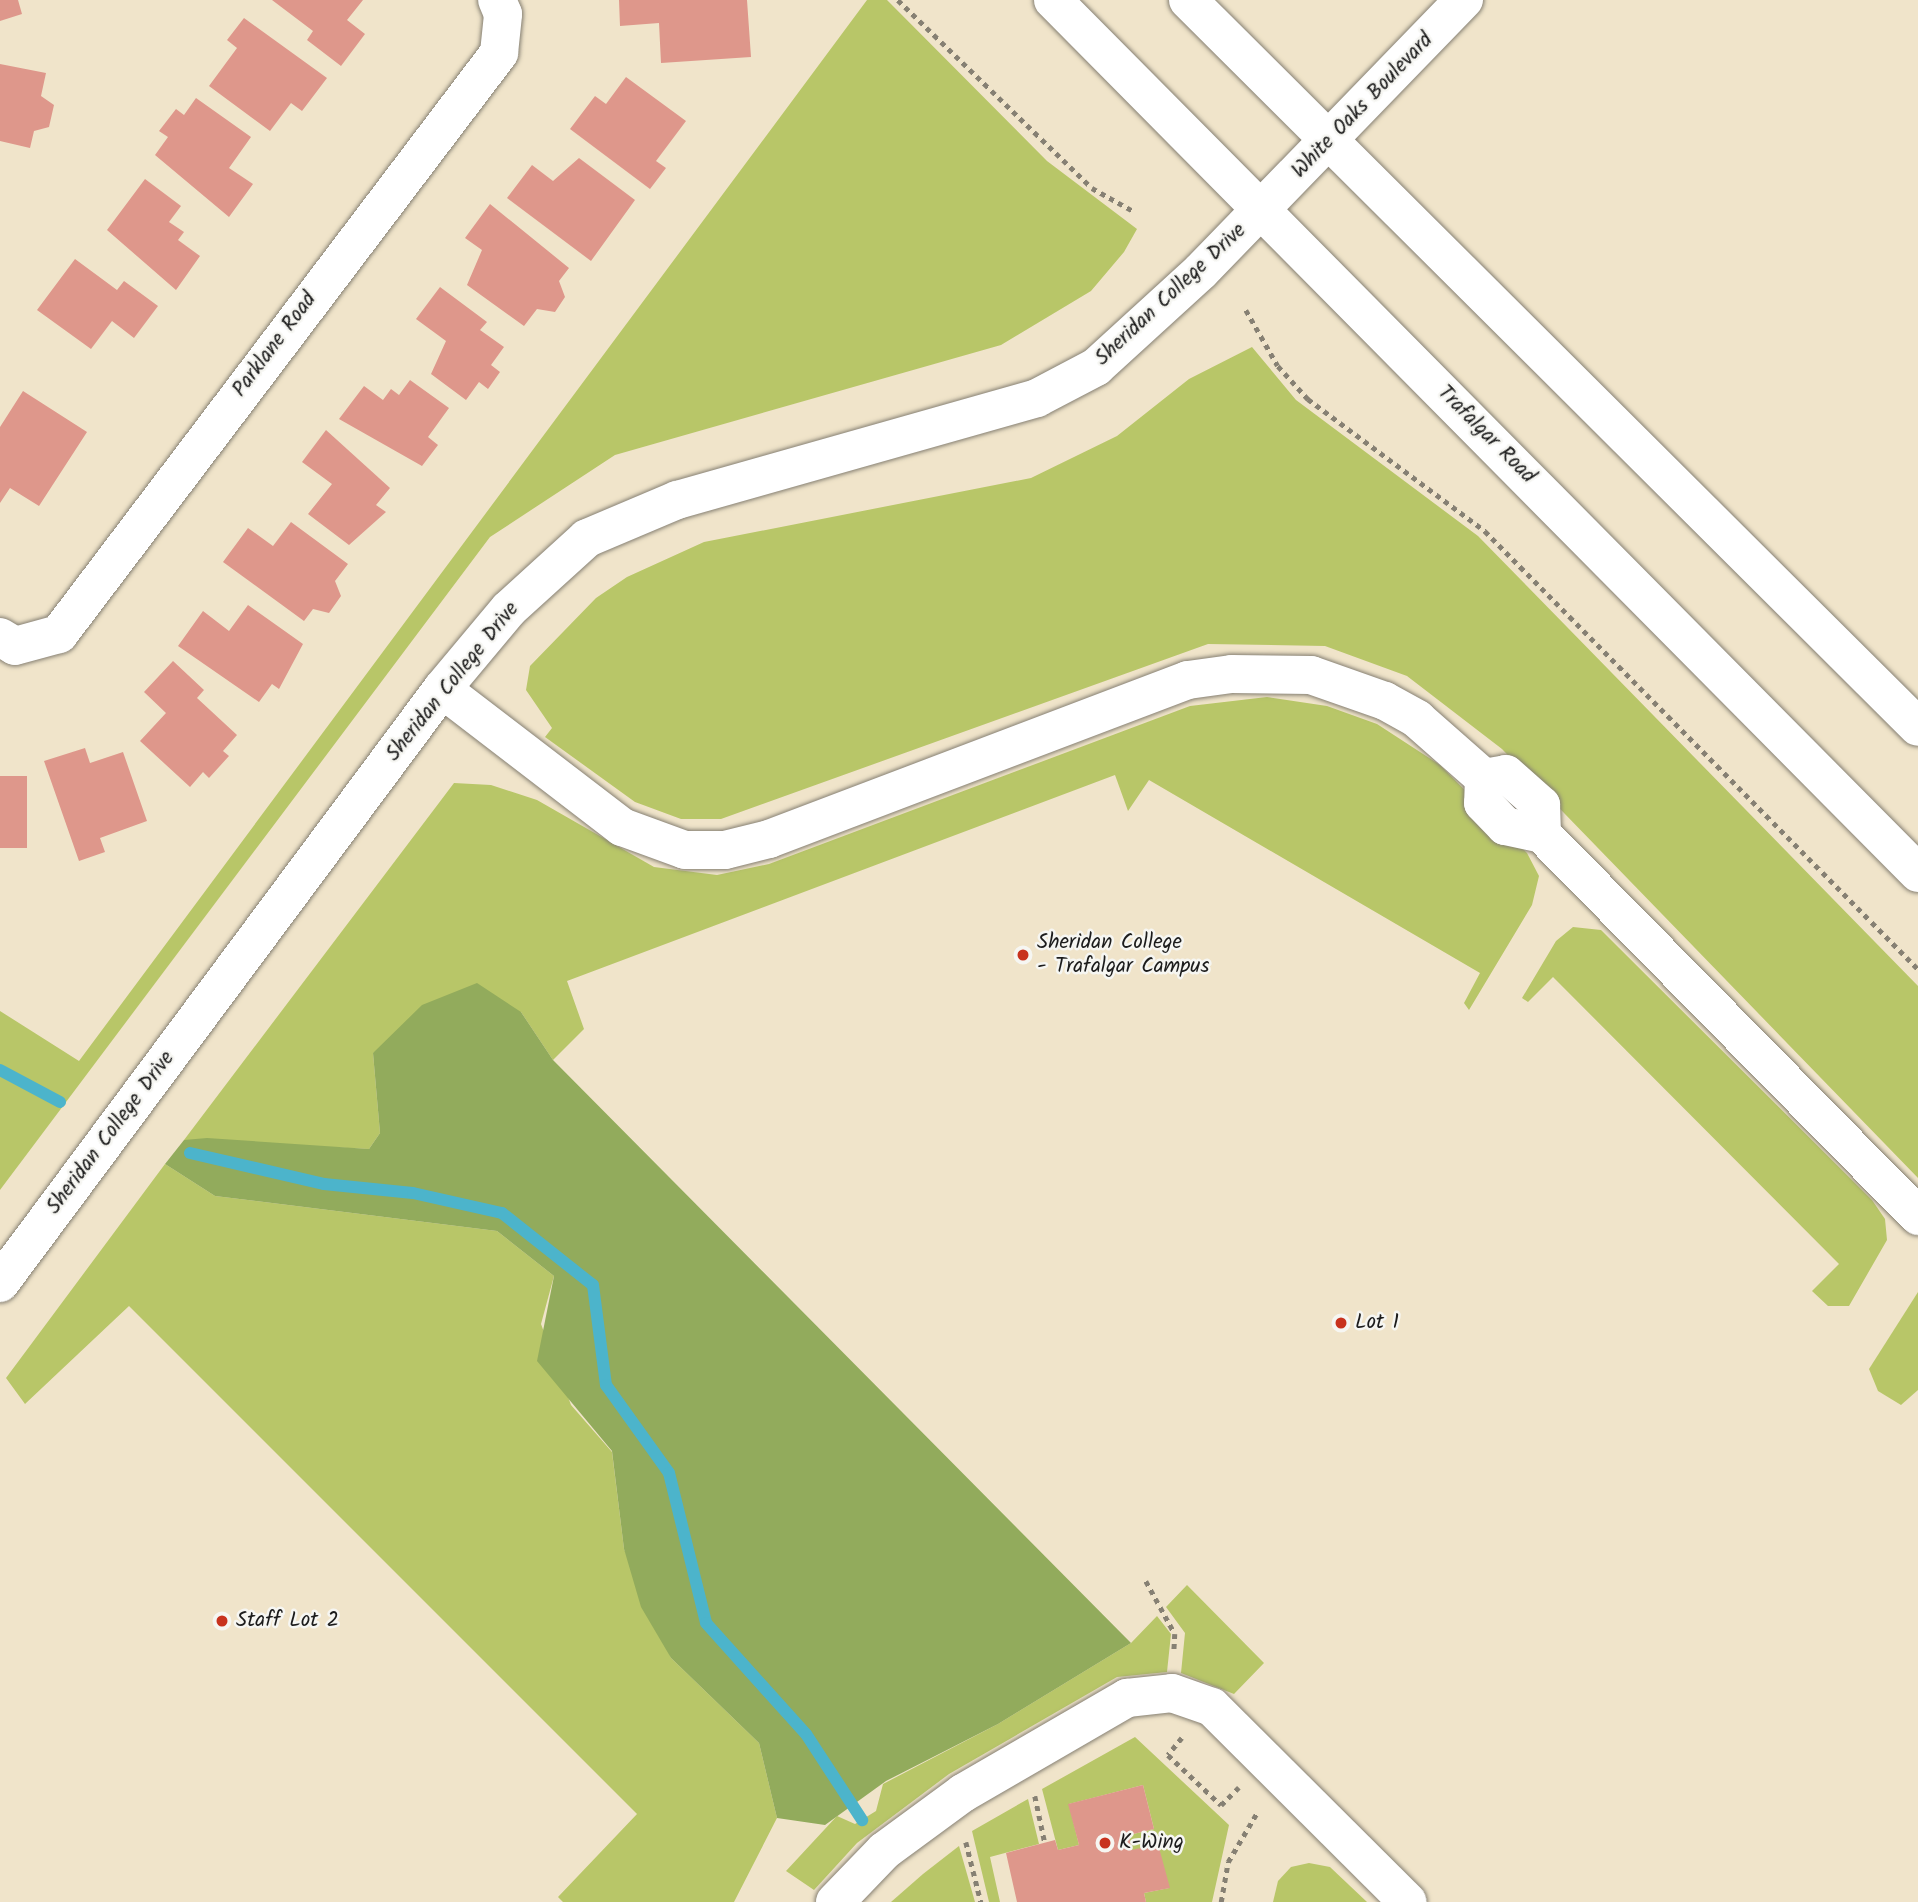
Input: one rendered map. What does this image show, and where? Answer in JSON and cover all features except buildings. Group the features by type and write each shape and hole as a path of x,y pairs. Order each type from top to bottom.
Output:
{"main road":[{"name":"Parklane Road","path":"0,637 15,646 58,634 499,52 503,14 497,0"},
{"name":"Trafalgar Road","path":"1053,0 1918,873"},
{"path":"1188,0 1918,727"},
{"name":"White Oaks Boulevard","path":"1260,210 1329,142 1464,0"},
{"name":"Sheridan College Drive","path":"0,1283 442,689 509,609 587,538 677,500 1037,398 1096,367 1260,210"},
{"path":"442,689 622,827 685,850 725,850 769,839 1188,680 1232,674 1311,675 1385,701 1417,719 1484,778 1483,803 1505,826 1542,834 1918,1216"},
{"path":"835,1902 884,1851 963,1793 1127,1699 1172,1693 1212,1707 1408,1902"}],"path":[{"path":"898,0 1092,188 1135,212"},
{"path":"1246,310 1278,366 1307,399 1485,531 1918,969"},
{"path":"1146,1581 1175,1634 1174,1658"},
{"path":"1179,1729 1186,1733 1167,1755 1221,1805 1246,1779"},
{"path":"1021,1796 1033,1789 1045,1843"},
{"path":"1221,1902 1228,1862 1258,1817 1259,1798"},
{"path":"963,1830 981,1902"}],"green space":[{"path":"867,0 887,0 1047,161 1137,229 1124,252 1091,291 1001,345 615,455 490,537 0,1190 0,1011 79,1061"},
{"path":"1252,347 1296,400 1478,536 1918,986 1918,1178 1502,749 1407,676 1325,646 1208,644 721,819 681,819 635,802 545,737 552,728 526,690 530,666 596,598 627,577 704,542 1031,478 1117,436 1189,379"},
{"path":"1267,697 1327,706 1377,724 1440,765 1527,853 1539,876 1532,905 1469,1010 1464,1003 1480,973 1149,780 1128,811 1115,775 567,981 584,1029 553,1060 521,1012 373,1053 380,1133 369,1149 184,1140 454,783 491,785 537,800 654,867 717,875 769,864 1190,706"},
{"path":"1573,927 1601,930 1872,1200 1885,1219 1887,1240 1849,1306 1828,1306 1812,1291 1839,1264 1553,977 1528,1002 1522,998 1556,941"},
{"path":"477,983 521,1012 553,1060 1131,1643 998,1724 886,1781 825,1825 777,1818 759,1743 671,1658 641,1607 624,1549 612,1451 537,1361 554,1276 497,1231 215,1196 165,1164 184,1140 207,1138 369,1149 380,1133 373,1053 422,1005"},
{"path":"165,1164 215,1196 497,1231 554,1276 541,1324 571,1405 612,1452 624,1549 671,1658 759,1743 777,1818 734,1902 563,1902 558,1897 637,1814 129,1306 25,1404 6,1378"},
{"path":"1918,1292 1918,1390 1901,1405 1878,1391 1869,1369"},
{"path":"1187,1585 1264,1663 1234,1694 1181,1673 1185,1633 1166,1607"},
{"path":"1157,1616 1171,1634 1167,1672 1117,1677 949,1774 857,1843 814,1890 786,1871 837,1816 855,1824 876,1811 883,1784 998,1724 1131,1643"},
{"path":"1135,1737 1229,1825 1212,1902 1146,1902 1144,1893 1169,1888 1132,1850 1129,1835 1154,1829 1143,1785 1069,1804 1079,1845 1058,1850 1042,1789"},
{"path":"1028,1799 1039,1844 990,1857 1000,1902 989,1902 972,1831"},
{"path":"959,1846 975,1902 891,1902 923,1874"},
{"path":"1309,1863 1330,1867 1367,1902 1273,1902 1278,1881 1291,1867"}],"waterway":[{"path":"0,1070 60,1102"},
{"path":"190,1153 324,1184 413,1193 502,1213 593,1285 606,1385 669,1473 706,1623 806,1734 862,1820"}],"place":[{"name":"Sheridan College - Trafalgar Campus","path":"1023,955"},
{"name":"Lot 1","path":"1341,1323"},
{"name":"Staff Lot 2","path":"222,1621"},
{"name":"K-Wing","path":"1105,1843"}]}
